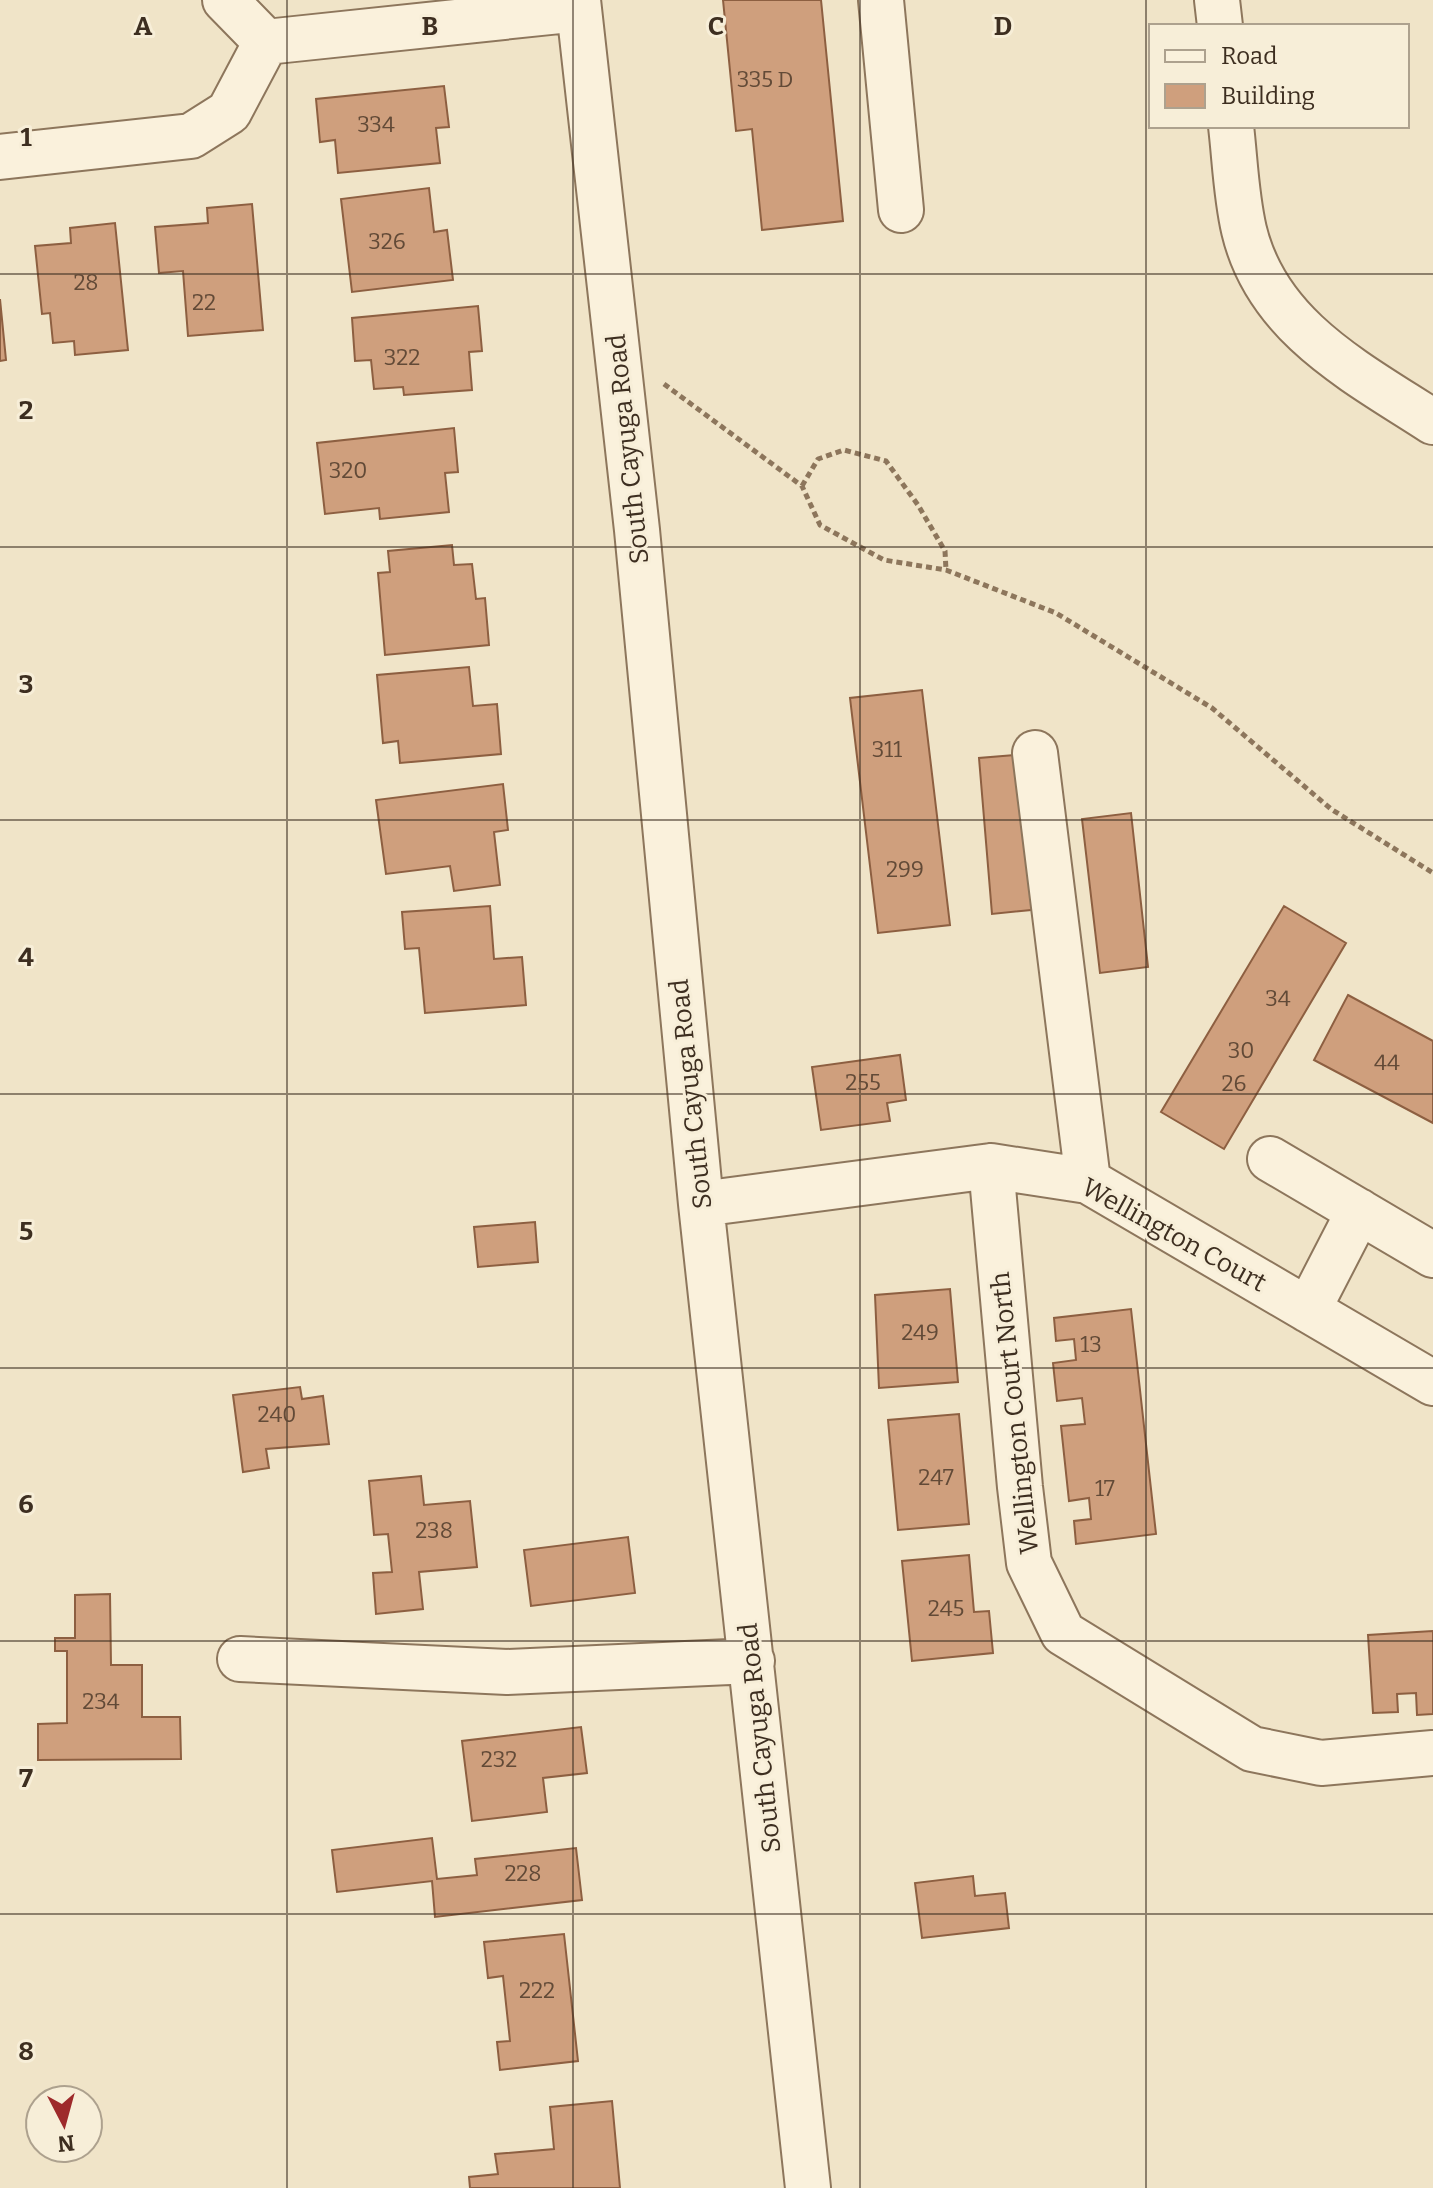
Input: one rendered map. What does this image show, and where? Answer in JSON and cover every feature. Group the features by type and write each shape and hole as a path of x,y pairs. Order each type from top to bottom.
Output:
{"street":[{"path":"225,0 266,42"},
{"path":"881,0 901,210"},
{"path":"1217,0 1220,24"},
{"path":"266,42 578,5"},
{"name":"South Cayuga Road","path":"578,5 639,546 701,1204 808,2188"},
{"path":"0,157 191,136 229,112 266,42"},
{"path":"1231,128 1244,232 1264,280 1281,305 1290,318 1328,354 1433,422"},
{"path":"1035,753 1088,1181"},
{"path":"1270,1159 1433,1255"},
{"name":"Wellington Court","path":"701,1204 991,1166 1088,1181 1433,1383"},
{"name":"Wellington Court North","path":"991,1166 1029,1563 1063,1633 1252,1749 1321,1763 1433,1753"},
{"path":"1308,1310 1359,1211"},
{"path":"240,1659 507,1672 752,1661"}],"path":[{"path":"617,350 802,486 820,525 884,560 946,570 1056,613 1212,708 1331,809 1433,873"},
{"path":"802,486 818,459 844,450 886,461 918,505 945,551 946,570"}],"building":[{"path":"723,0 821,0 843,221 762,230 752,129 736,131"},
{"path":"444,86 449,127 436,128 440,163 338,173 335,140 320,142 316,99"},
{"path":"429,188 434,232 447,230 453,280 352,292 341,199"},
{"path":"252,204 263,330 188,336 183,271 159,273 155,227 208,223 207,208"},
{"path":"115,223 128,350 75,355 74,341 53,343 50,313 42,314 35,246 71,243 70,228"},
{"path":"0,299 6,360 0,361"},
{"path":"478,306 482,351 469,352 472,390 404,395 403,387 374,389 371,360 355,361 352,318"},
{"path":"454,428 458,472 445,473 449,512 380,519 379,508 325,514 317,443"},
{"path":"452,545 454,565 472,564 476,599 485,598 489,645 385,655 378,573 390,572 388,551"},
{"path":"469,667 473,706 497,704 501,754 400,763 398,741 383,743 377,675"},
{"path":"922,690 950,925 878,933 850,698"},
{"path":"1028,754 1041,909 992,914 979,758"},
{"path":"503,784 508,830 494,832 500,885 454,891 450,866 386,874 376,800"},
{"path":"1131,813 1148,967 1100,973 1082,819"},
{"path":"490,906 494,959 522,957 526,1005 425,1013 419,948 405,949 402,912"},
{"path":"1284,906 1346,943 1224,1149 1161,1112"},
{"path":"1348,995 1433,1041 1433,1123 1314,1060"},
{"path":"900,1055 906,1100 887,1103 890,1121 821,1130 812,1067"},
{"path":"535,1222 538,1262 478,1267 474,1227"},
{"path":"950,1289 958,1382 879,1388 875,1295"},
{"path":"1131,1309 1156,1534 1076,1544 1074,1521 1091,1519 1089,1498 1069,1501 1061,1426 1085,1424 1082,1398 1057,1401 1053,1363 1076,1360 1074,1339 1056,1341 1054,1318"},
{"path":"300,1387 302,1399 323,1396 329,1444 266,1449 269,1468 243,1472 233,1395"},
{"path":"959,1414 969,1524 898,1530 888,1420"},
{"path":"421,1476 424,1505 470,1501 477,1567 419,1572 423,1609 376,1614 373,1573 392,1572 388,1534 374,1535 369,1481"},
{"path":"628,1537 635,1593 531,1606 524,1550"},
{"path":"969,1555 974,1612 989,1611 993,1653 912,1661 902,1561"},
{"path":"110,1594 111,1665 142,1665 142,1717 180,1717 181,1759 38,1760 38,1724 67,1723 67,1651 55,1651 55,1638 75,1638 75,1595"},
{"path":"1433,1631 1433,1714 1417,1715 1416,1693 1397,1694 1398,1712 1373,1713 1368,1635"},
{"path":"581,1727 587,1773 543,1778 547,1812 472,1821 462,1741"},
{"path":"432,1838 437,1879 477,1875 475,1859 576,1848 582,1900 435,1917 432,1881 337,1892 332,1850"},
{"path":"973,1876 975,1896 1005,1893 1009,1928 922,1938 915,1883"},
{"path":"564,1934 578,2061 500,2070 497,2042 510,2041 503,1976 488,1978 484,1942"},
{"path":"612,2101 620,2188 470,2188 469,2177 498,2174 495,2154 554,2149 550,2107"}]}
